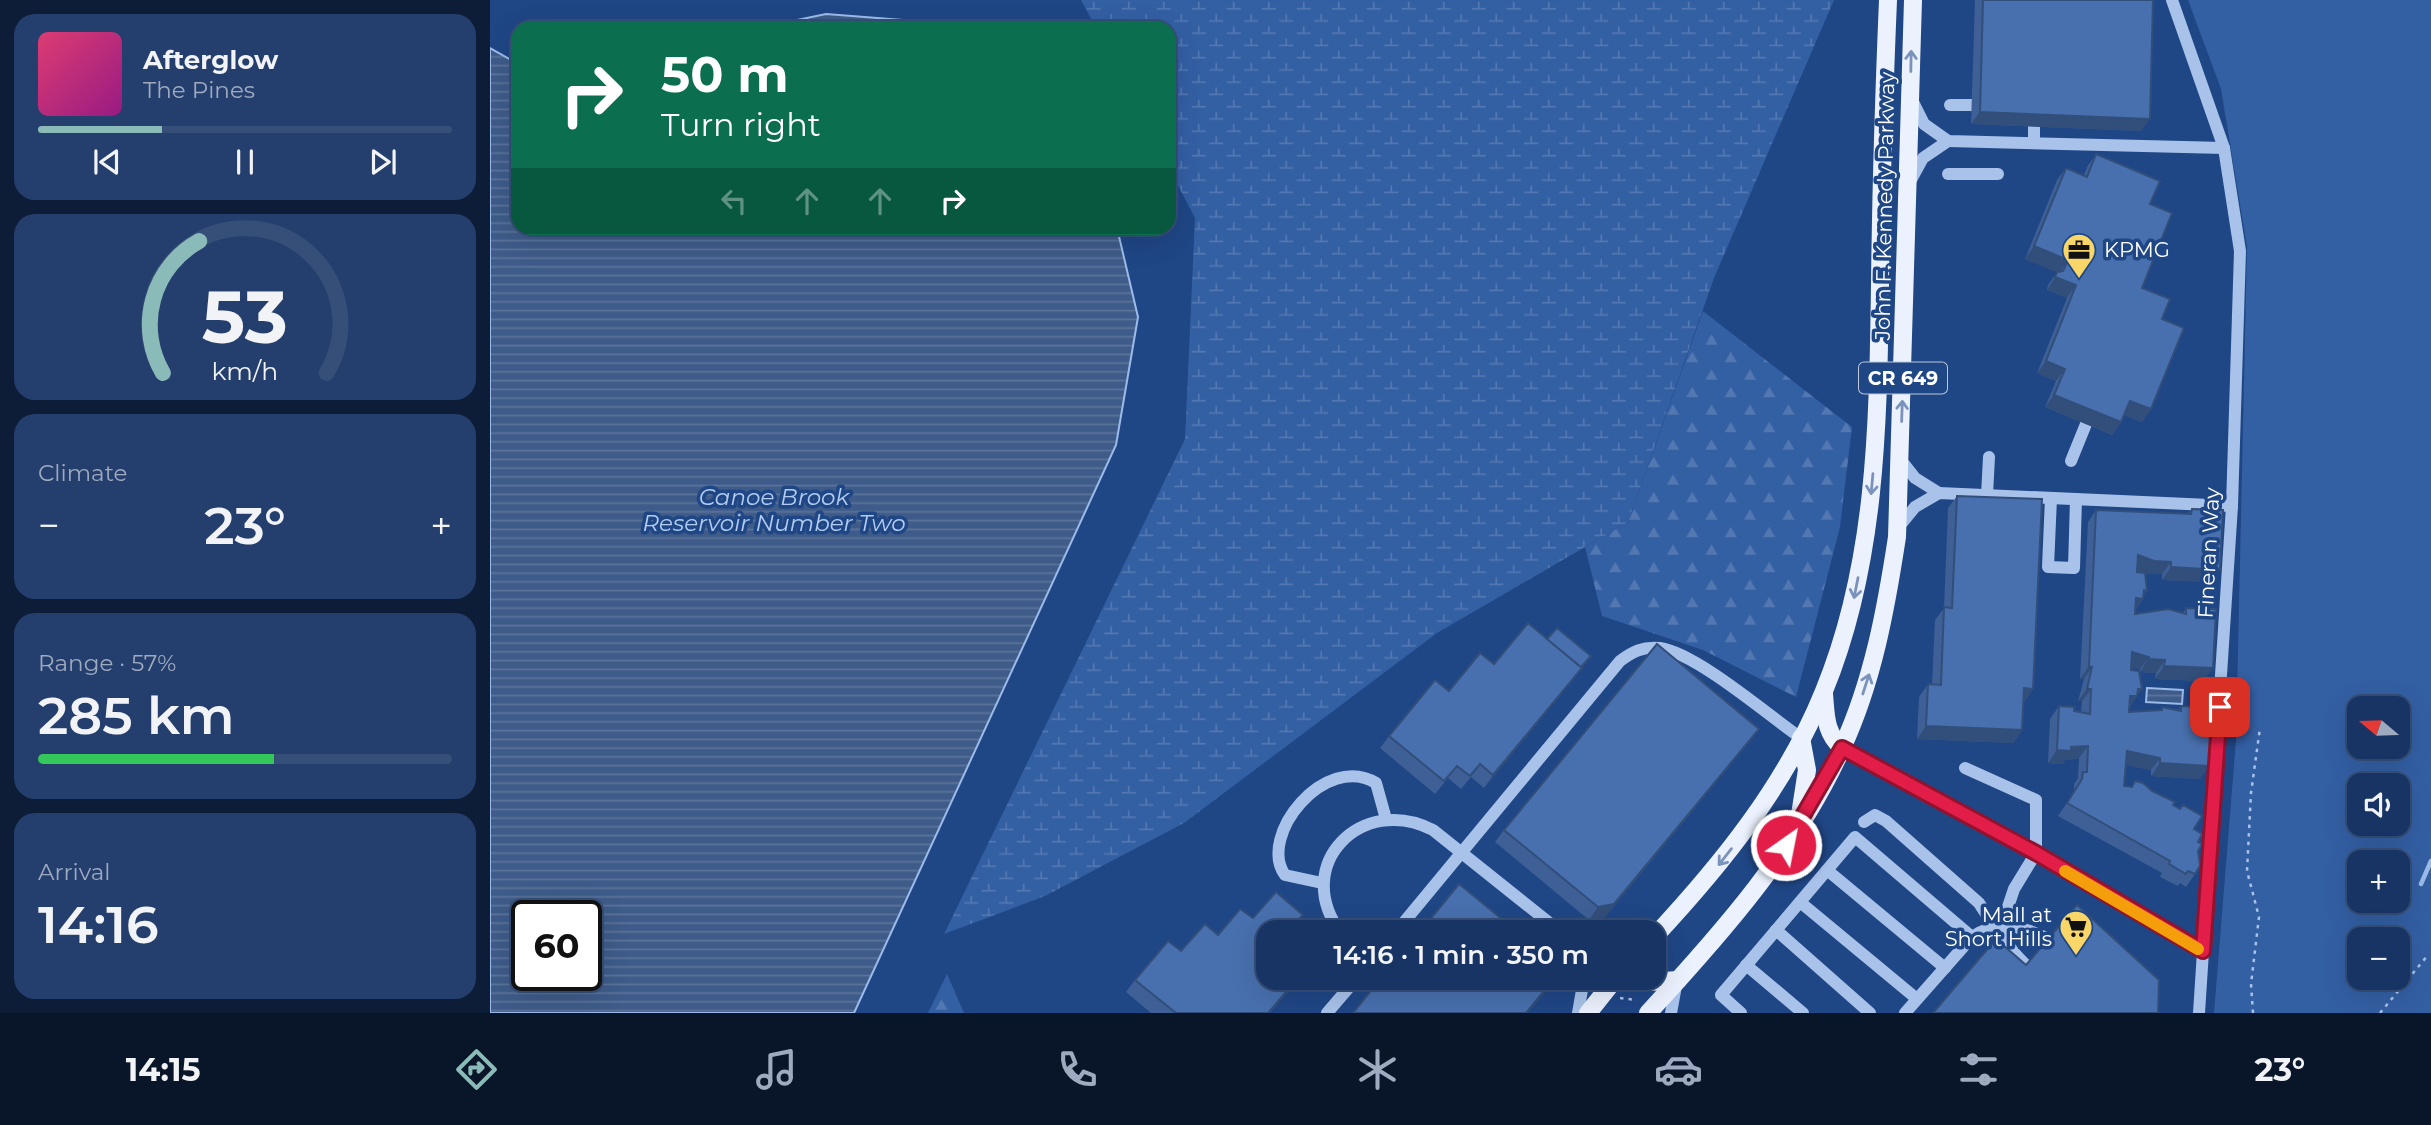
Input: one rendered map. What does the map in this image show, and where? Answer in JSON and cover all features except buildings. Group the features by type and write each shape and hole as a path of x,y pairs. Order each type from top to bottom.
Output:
{"main road":[{"name":"John F. Kennedy Parkway","path":"1666,924 1725,858 1760,808 1801,738 1824,691 1853,601 1869,521 1878,410 1888,0"},
{"name":"John F. Kennedy Parkway","path":"1644,1007 1678,980 1735,914 1798,829 1842,748 1867,684 1885,616 1897,529 1913,0"},
{"path":"1824,691 1826,725 1842,748"},
{"path":"1798,829 1807,771 1801,738"},
{"path":"1666,981 1678,980"},
{"path":"1588,1013 1606,990"}],"street":[{"name":"Fineran Way","path":"2172,0 2224,148 2240,251 2232,506 2199,1013"},
{"path":"1911,96 1924,124 1948,141 2224,148"},
{"path":"1950,105 1972,105"},
{"path":"2034,127 2034,143"},
{"path":"1909,188 1923,158 1948,141"},
{"path":"1948,174 1998,174"},
{"path":"2071,461 2086,424"},
{"path":"1987,495 1989,457"},
{"path":"1900,459 1915,478 1939,493 2232,506"},
{"path":"1897,529 1915,507 1939,493"},
{"path":"2051,498 2048,567 2074,568 2076,499"},
{"path":"1406,920 1620,661 1636,650 1660,648 1687,658 1801,738"},
{"path":"1842,748 2036,853 2203,951"},
{"path":"1965,768 2036,800 2036,853 2014,889 2003,924 2007,947 2027,966"},
{"path":"1322,883 1285,876 1278,863 1278,848 1284,831 1305,799 1328,781 1355,774 1376,783 1386,819"},
{"path":"1864,822 1875,815 1886,821 1979,903 1993,926"},
{"path":"1332,920 1322,883 1336,849 1364,825 1386,819 1417,821 1433,830 1546,920"},
{"path":"1741,1013 1721,995 1855,837 1972,937"},
{"path":"1827,870 1945,968"},
{"path":"1800,902 1917,999"},
{"path":"1905,1013 1972,937 1993,926 2036,932 2071,950"},
{"path":"1776,930 1870,1013"},
{"path":"1746,965 1803,1013"},
{"path":"1671,1013 1678,980"},
{"path":"1327,1013 1347,990"},
{"path":"1578,1013 1582,990"}],"path":[{"path":"2253,1013 2251,984 2259,917 2247,871 2251,793 2260,728"},
{"path":"2380,1013 2428,955"},
{"path":"1616,998 1644,1007"}],"green space":[{"path":"1081,0 1834,0 1714,278 1628,522 1437,633 1184,823 1045,896 944,934 1185,439 1195,218 1176,181 1176,21 1092,21"},
{"path":"2188,0 2431,0 2431,1013 2214,1013 2236,740 2247,247 2221,89"},
{"path":"1703,311 1852,427 1840,527 1796,697 1703,650 1602,616 1585,547 1628,522"},
{"path":"947,974 964,1013 928,1013"}],"water":[{"path":"826,14 906,21 792,21"},
{"name":"Canoe Brook Reservoir Number Two","path":"490,48 511,60 511,235 1119,235 1138,317 1116,445 854,1013 490,1013"},
{"path":"2147,688 2183,690 2182,704 2146,702"}],"waterway":[{"path":"2421,884 2431,861"}],"slow traffic":[{"path":"2065,871 2198,949"}],"place":[{"name":"KPMG","path":"2079,280"},
{"name":"Mall at Short Hills","path":"2076,957"}],"route":[{"path":"1786,845 1798,829 1842,748 2036,853 2203,951 2220,707"}]}
